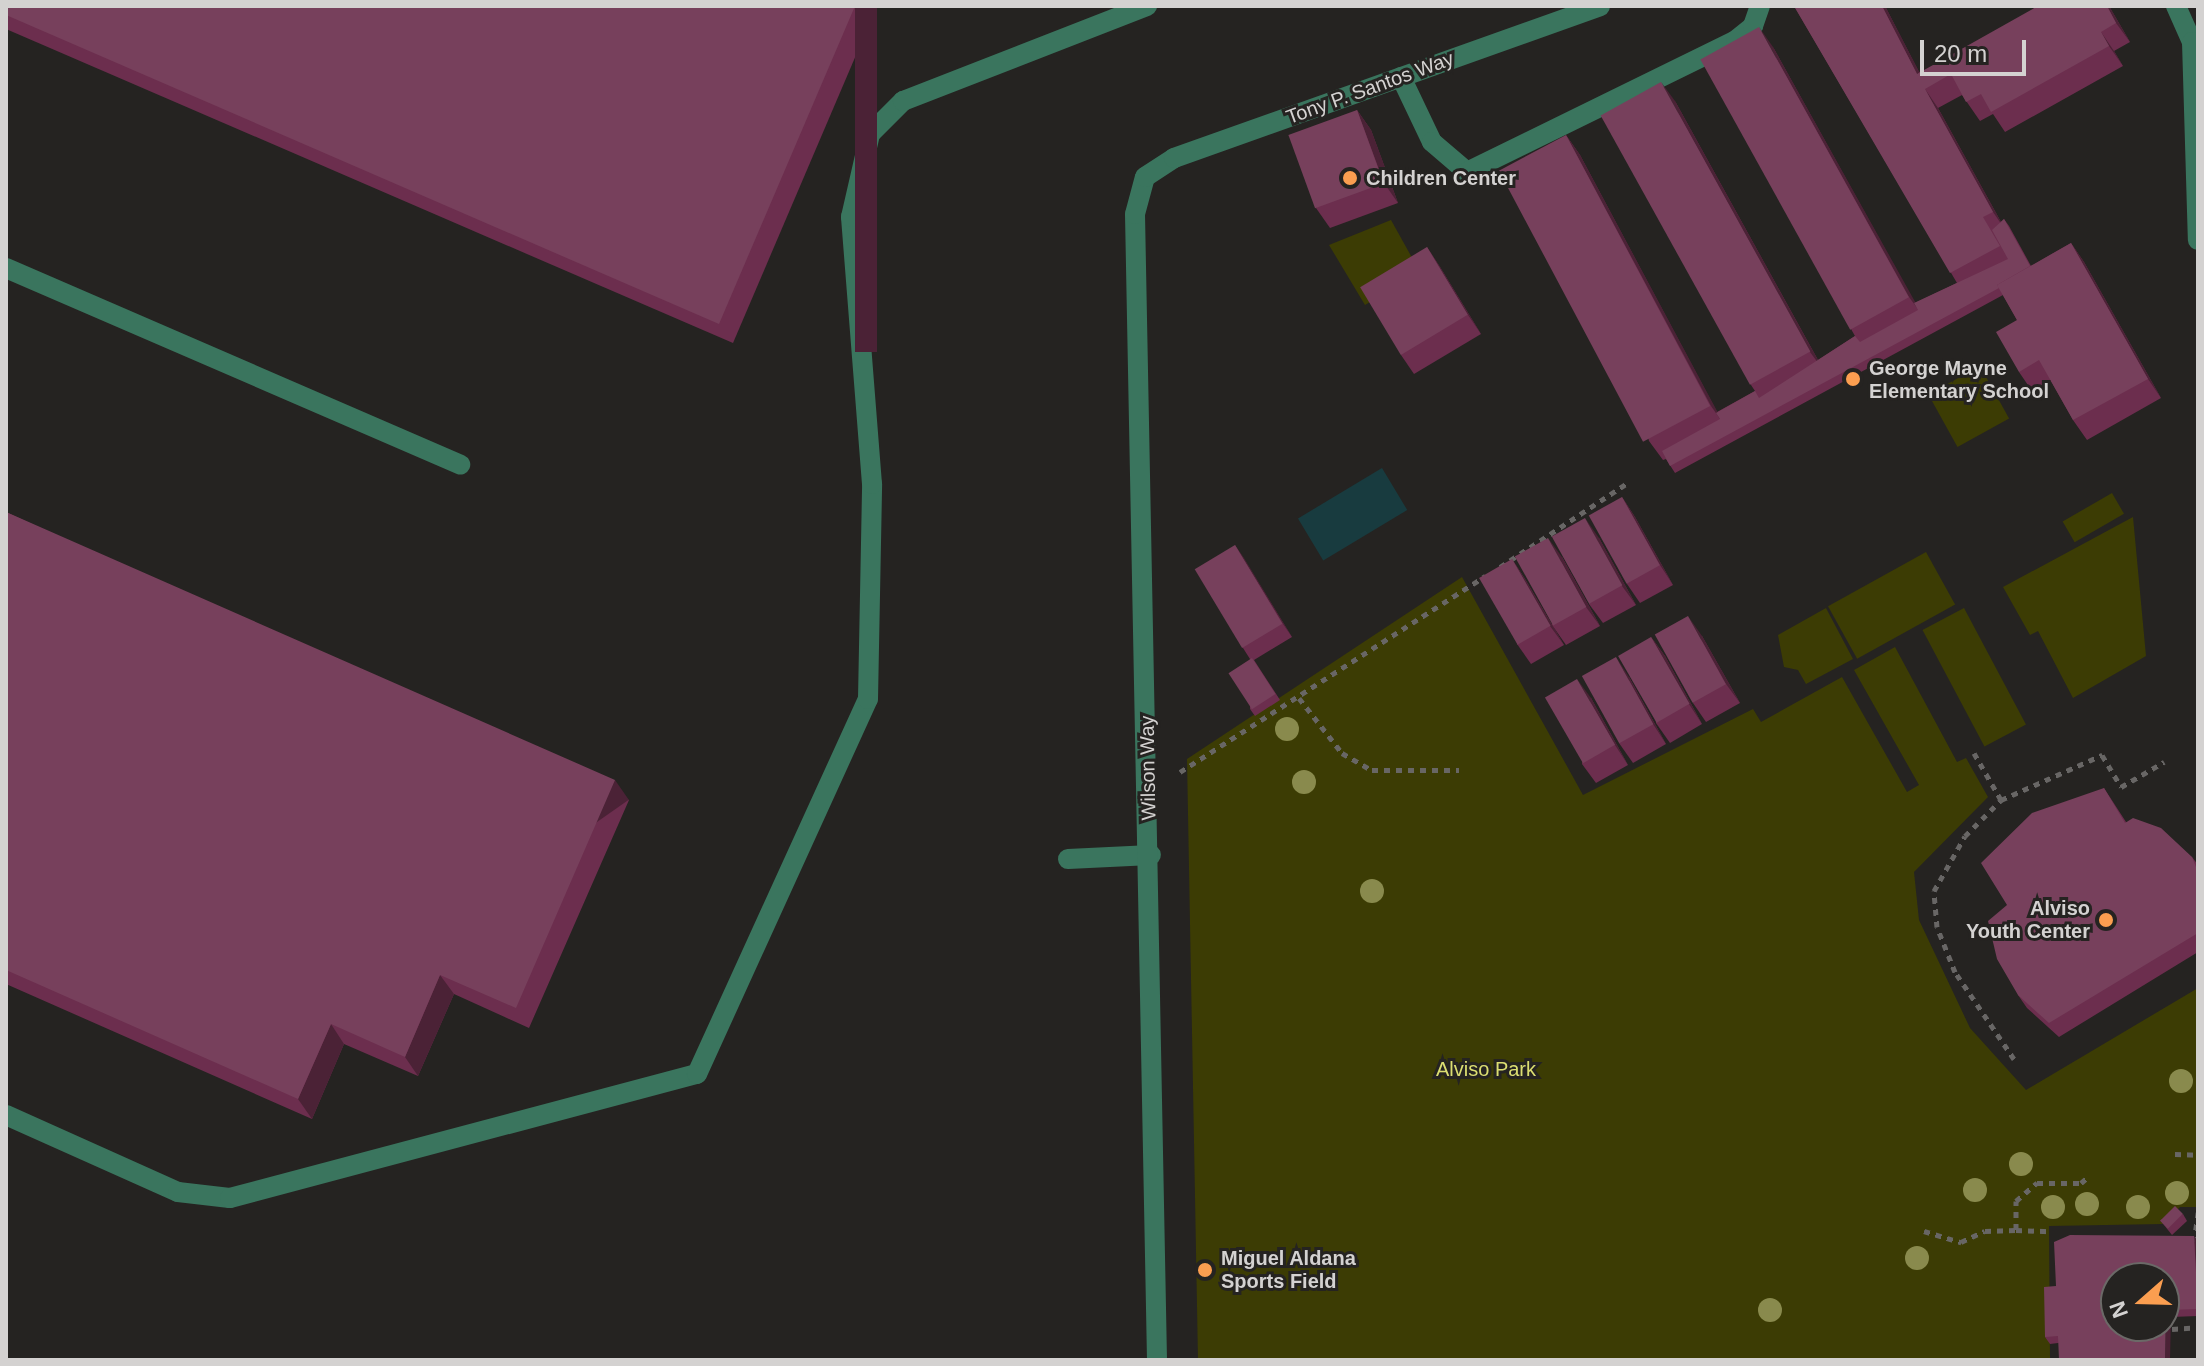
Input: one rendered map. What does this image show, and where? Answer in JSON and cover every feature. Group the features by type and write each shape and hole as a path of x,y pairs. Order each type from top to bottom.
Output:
{"street":[{"path":"6,1115 178,1192 230,1198 697,1074 868,699 872,484 851,217 870,134 903,101 1099,13 1147,6"},
{"name":"Tony P. Santos Way","path":"1145,177 1174,158 1600,6"},
{"path":"1401,77 1432,142 1467,172 1736,40 1760,6"},
{"path":"2176,6 2195,41 2198,240"},
{"name":"Wilson Way","path":"1145,177 1135,214 1151,855 1157,1360"},
{"path":"6,268 460,464"},
{"path":"1068,859 1151,855"}],"path":[{"path":"1180,772 1626,484"},
{"path":"1299,698 1342,753 1372,770 1459,770"},
{"path":"1974,753 2001,800"},
{"path":"2014,1059 1955,972 1937,927 1934,891 1965,836 2001,800 2102,755 2121,787 2164,762"},
{"path":"2175,1154 2198,1155"},
{"path":"2016,1230 2016,1201 2037,1183 2081,1183 2089,1176"},
{"path":"2194,1243 2198,1212"},
{"path":"1924,1231 1961,1242 1985,1231 2049,1231"}],"green space":[{"path":"1391,220 1420,272 1365,305 1329,245"},
{"path":"1980,366 2009,418 1957,447 1928,395"},
{"path":"2112,493 2124,514 2075,542 2063,522"},
{"path":"2133,517 2146,656 2073,698 2038,631 2030,635 2003,587"},
{"path":"1926,552 1955,604 1857,659 1828,606"},
{"name":"Alviso Park","path":"1462,577 1583,795 1753,709 1761,722 1842,677 1907,792 1919,785 1854,670 1895,647 1957,762 1966,758 1988,797 1914,872 1919,920 1970,1028 2026,1090 2198,988 2198,1207 2180,1207 2163,1224 2049,1226 2050,1360 1198,1360 1187,759"},
{"path":"1826,608 1853,659 1806,684 1798,670 1784,667 1778,635"},
{"path":"1964,608 2026,725 1984,747 1923,630"}],"water":[{"path":"1382,468 1407,510 1323,560 1298,518"}],"building":[{"path":"6,6 855,6 719,324 6,15"},
{"path":"1794,6 1882,6 1917,74 2038,6 2107,6 2116,23 2101,32 2109,46 1991,112 1981,94 1966,102 1951,74 1925,89 1993,212 1983,217 2000,246 1950,273"},
{"path":"1759,27 1909,297 1850,330 1700,59"},
{"path":"1661,82 1810,351 1750,385 1601,115"},
{"name":"Children Center","path":"1357,110 1384,183 1315,208 1288,135"},
{"path":"1566,135 1710,406 1643,442 1499,171"},
{"path":"2004,219 2030,266 1997,285 1999,288 1670,466 1662,451 1720,419 1716,413 1755,391 1759,398 1855,336 1860,342 1918,310 1914,303 2008,259 1992,230"},
{"path":"2071,243 2148,379 2073,420 2039,360 2019,372 1996,332 2017,320 1997,285"},
{"path":"1427,247 1468,315 1401,355 1360,287"},
{"path":"1622,497 1660,565 1627,584 1589,515"},
{"path":"6,512 615,780 516,1008 440,975 405,1057 331,1024 298,1099 6,970"},
{"path":"1585,518 1622,585 1589,604 1552,536"},
{"path":"1548,538 1586,607 1553,626 1515,556"},
{"path":"1235,545 1282,624 1242,648 1195,569"},
{"path":"1512,559 1550,626 1518,645 1479,578"},
{"path":"1688,616 1726,684 1693,703 1655,634"},
{"path":"1651,637 1690,704 1657,723 1618,656"},
{"path":"1616,657 1653,724 1619,743 1582,676"},
{"path":"1252,658 1275,694 1252,709 1229,673"},
{"path":"1577,679 1615,745 1583,763 1545,698"},
{"name":"Alviso Youth Center","path":"2104,788 2125,823 2133,818 2161,828 2192,857 2198,872 2198,933 2049,1023 2018,995 1997,959 1988,921 2007,905 1981,863 2032,813"},
{"path":"2175,1206 2183,1214 2168,1229 2160,1221"},
{"path":"2070,1235 2194,1236 2198,1309 2180,1310 2180,1262 2100,1262 2100,1342 2165,1342 2165,1360 2059,1360 2058,1336 2045,1337 2044,1287 2056,1286 2054,1242"}],"place":[{"name":"Children Center","path":"1350,178"},
{"name":"George Mayne Elementary School","path":"1853,379"},
{"name":"Alviso Youth Center","path":"2106,920"},
{"name":"Miguel Aldana Sports Field","path":"1205,1270"}]}
